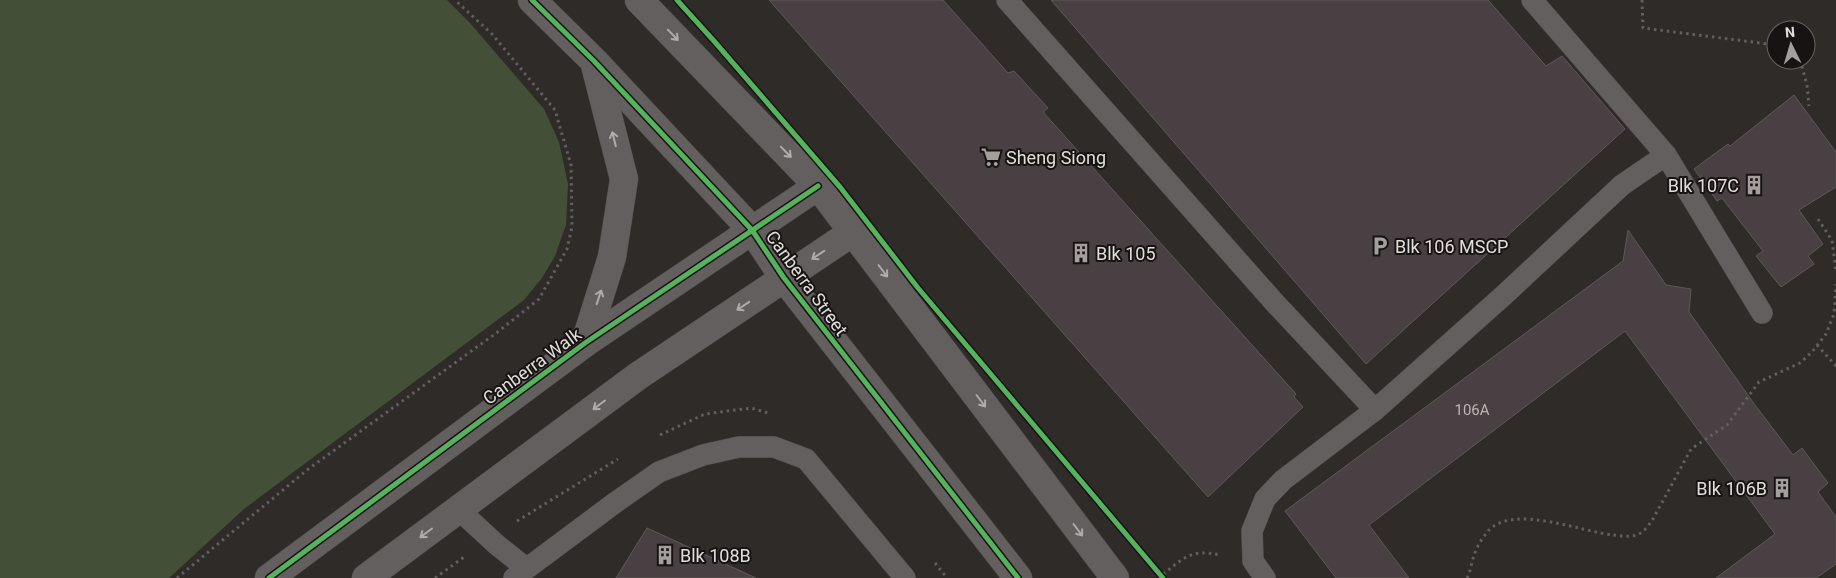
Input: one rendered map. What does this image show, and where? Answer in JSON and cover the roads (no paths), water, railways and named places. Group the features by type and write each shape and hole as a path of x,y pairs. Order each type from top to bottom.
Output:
{"street":[{"name":"Canberra Street","path":"532,0 594,61 752,230 784,278 1018,578"},
{"path":"639,0 818,186 1115,578"},
{"path":"585,343 612,257 624,179 594,61"},
{"name":"Canberra Walk","path":"269,578 585,343 818,186"},
{"path":"366,578 638,376 853,232"}],"lane":[{"path":"1007,0 1274,302 1375,410"},
{"path":"1532,0 1666,155 1762,313"},
{"path":"1259,569 1252,531 1265,499 1283,480 1375,410 1503,296 1622,185 1666,155"},
{"path":"458,509 496,545 520,573 659,472 704,455 738,447 774,447 806,459 906,578"}],"place":[{"name":"Sheng Siong","path":"991,157"},
{"name":"Blk 107C","path":"1754,185"},
{"name":"Blk 106 MSCP","path":"1380,246"},
{"name":"Blk 105","path":"1081,253"},
{"name":"Blk 106B","path":"1782,488"},
{"name":"Blk 108B","path":"665,555"}]}
